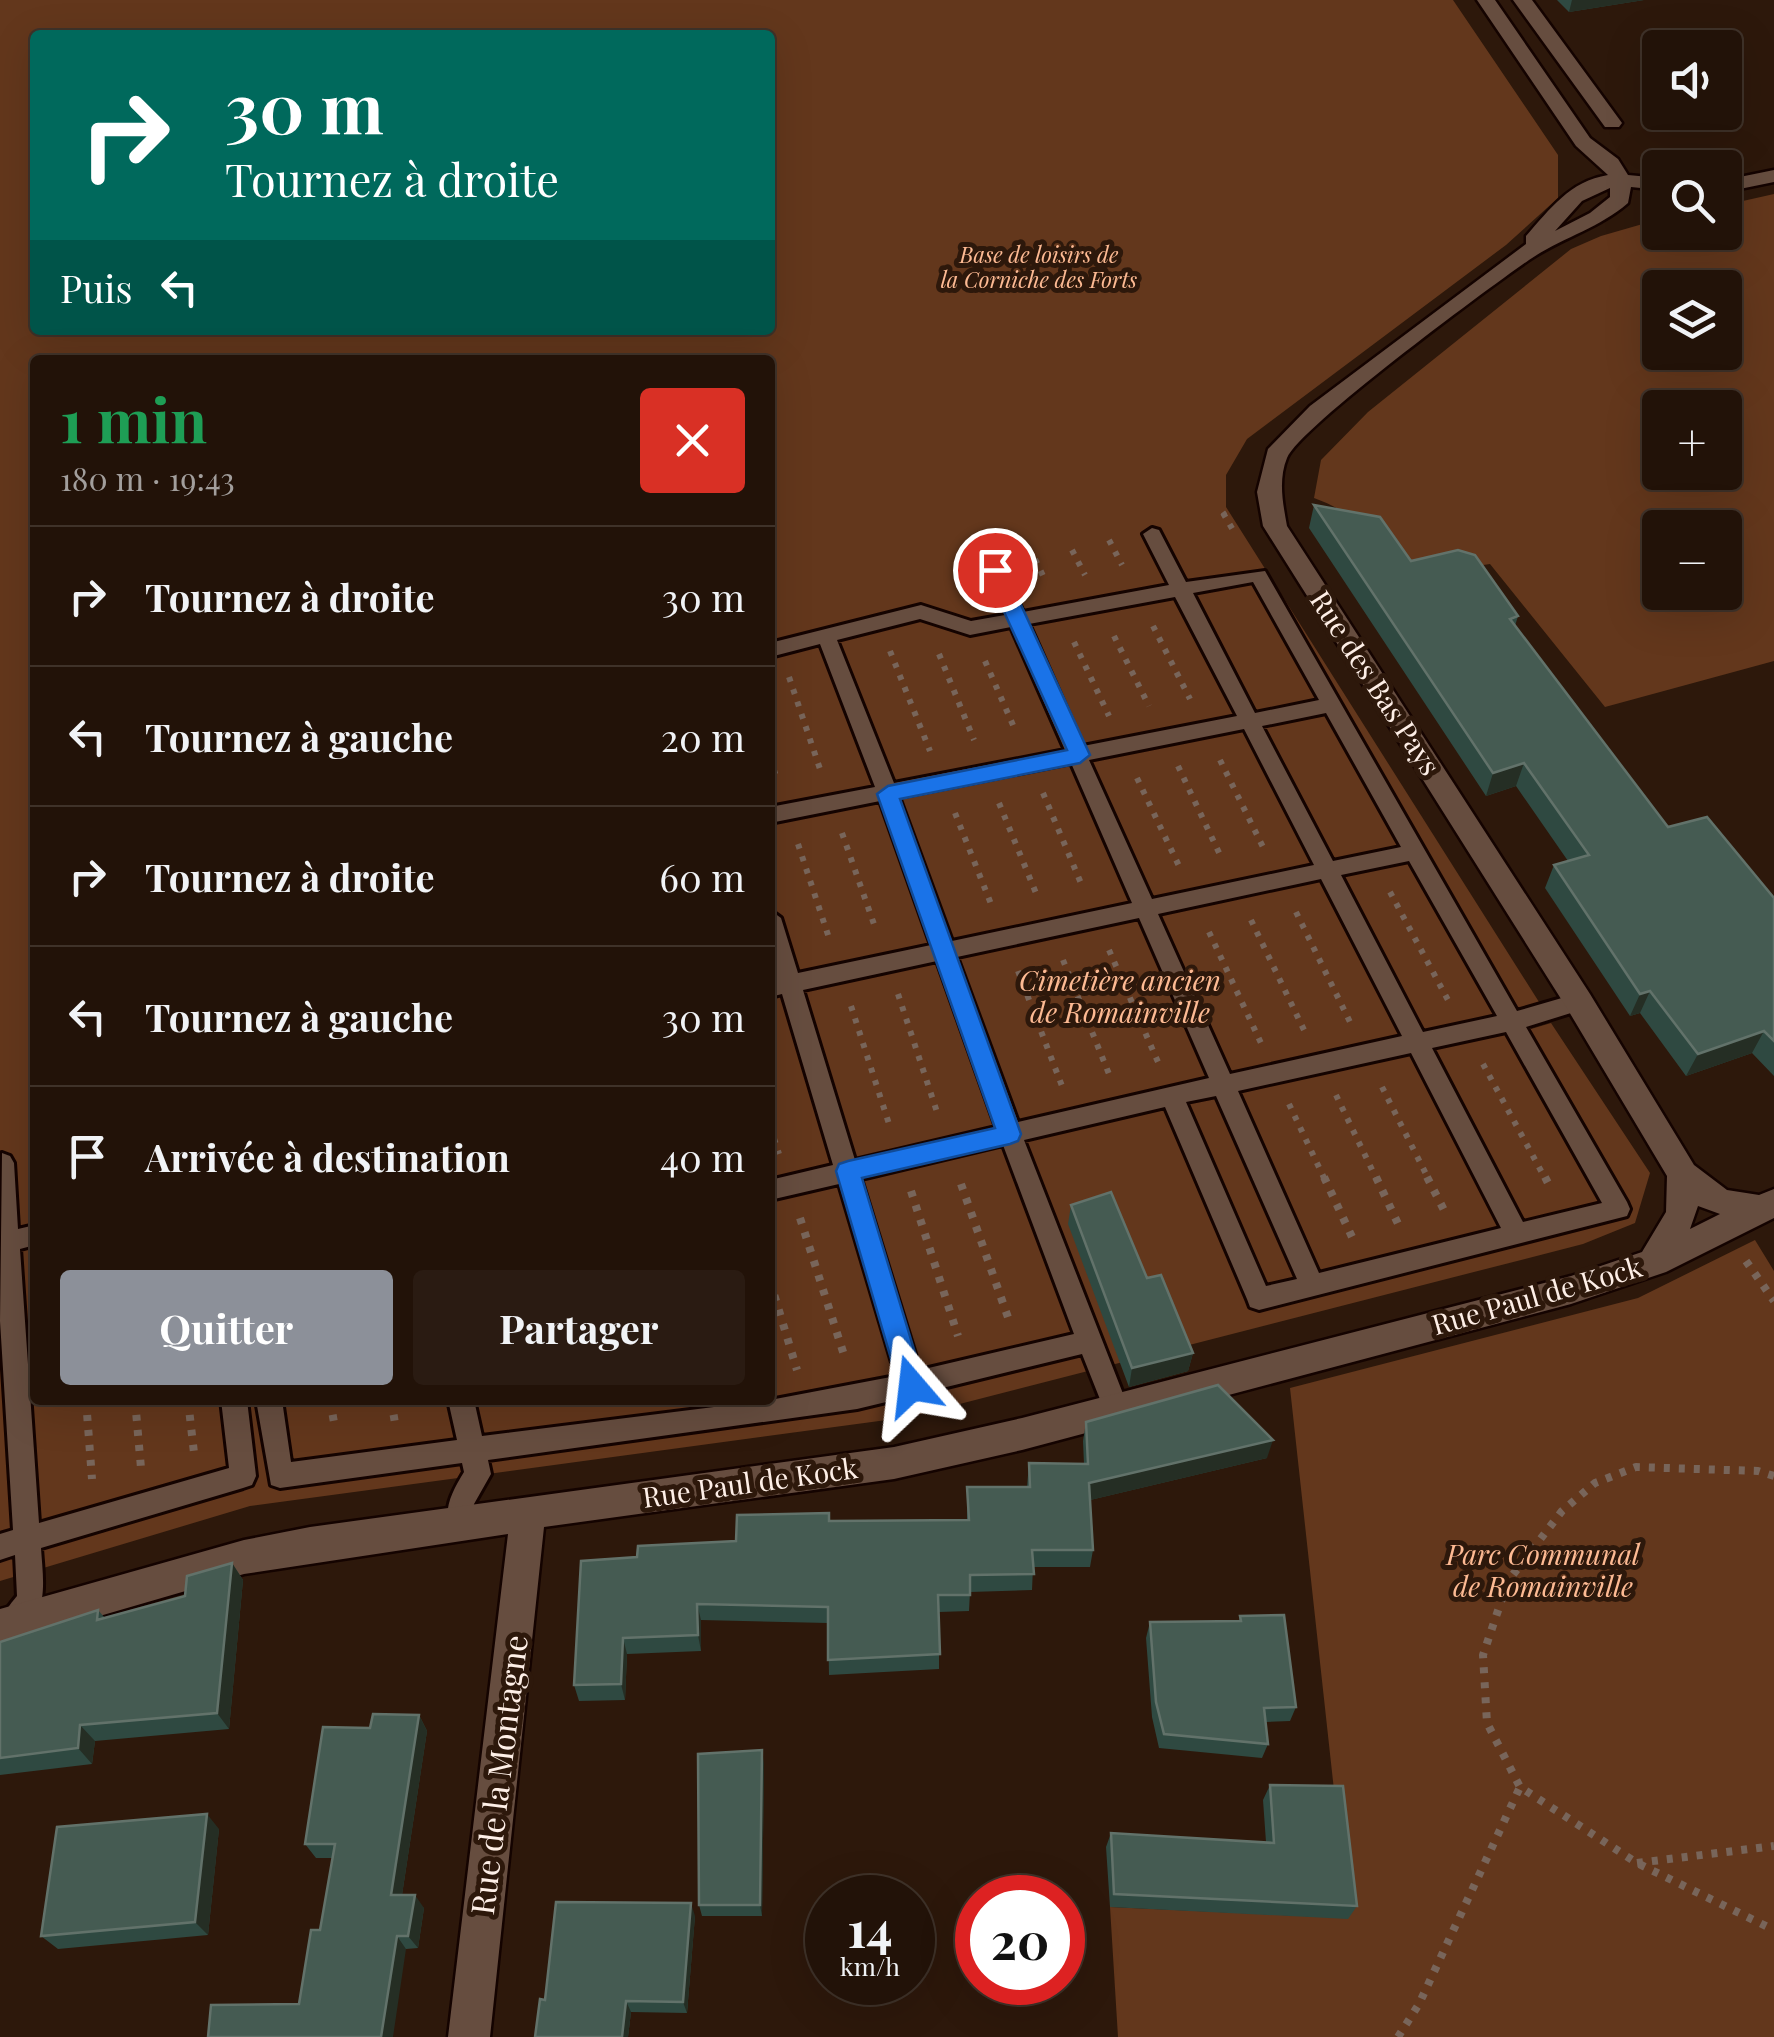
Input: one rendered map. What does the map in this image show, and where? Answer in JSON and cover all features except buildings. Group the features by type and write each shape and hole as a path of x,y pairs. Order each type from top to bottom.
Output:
{"street":[{"path":"1486,0 1579,134 1611,163 1620,178"},
{"path":"1522,0 1612,123 1579,134"},
{"path":"1579,134 1580,189 1606,178 1642,181"},
{"path":"1742,183 1774,176"},
{"name":"Rue des Bas Pays","path":"1525,252 1598,218 1621,199 1620,178"},
{"name":"Rue des Bas Pays","path":"1580,189 1525,252 1318,411 1276,454 1269,492 1274,526 1579,1002 1683,1174 1696,1190 1723,1204 1768,1206"},
{"path":"1654,1262 1682,1214 1683,1174"},
{"name":"Rue Paul de Kock","path":"6,1625 244,1556 894,1463 1571,1290 1654,1262 1768,1206"},
{"name":"Rue de la Montagne","path":"469,2037 528,1513"}],"lane":[{"path":"1152,534 1517,1234"},
{"path":"995,570 1312,1285"},
{"path":"775,649 922,612 970,628 1258,575 1618,1209 1259,1299 1172,1096"},
{"path":"826,636 1116,1409"},
{"path":"779,813 1331,705"},
{"path":"780,986 1413,852"},
{"path":"775,952 780,986 848,1171 912,1386"},
{"path":"780,1188 1223,1084 1510,1022 1579,1002"},
{"path":"2,1163 4,1243 17,1391 12,1544 31,1600 6,1625"},
{"path":"4,1243 30,1237"},
{"path":"270,1405 280,1476 472,1449 694,1409 808,1404 857,1397 1090,1341"},
{"path":"12,1544 243,1476 235,1405"},
{"path":"461,1526 461,1501 478,1474 462,1405"}],"path":[{"path":"922,612 1123,1109"},
{"path":"878,622 1076,1121"},
{"path":"970,628 1172,1096"},
{"path":"775,652 888,963 1022,1359"},
{"path":"775,788 779,813 840,972 969,1372"},
{"path":"775,1157 780,1188 857,1397"},
{"path":"775,1296 808,1404"},
{"path":"86,1405 96,1520"},
{"path":"135,1405 144,1506"},
{"path":"189,1405 198,1490"},
{"path":"1774,1476 1758,1471 1636,1466 1594,1483 1562,1512 1508,1581 1483,1655 1487,1723 1520,1787 1637,1863 1774,1930"},
{"path":"1398,2037 1418,2004 1520,1787"},
{"path":"1637,1863 1774,1846"}],"green space":[{"path":"0,0 1453,0 1558,155 1558,198 1506,245 1247,439 1226,475 1226,507 1539,1002 1519,1009 1531,1029 1551,1023 1650,1173 1635,1223 1583,1244 909,1417 250,1506 0,1581"},
{"path":"1774,194 1774,661 1605,707 1490,564 1411,576 1356,520 1314,498 1321,460 1368,412 1571,249 1642,224 1642,250 1742,250 1742,201"},
{"name":"Parc Communal de Romainville","path":"1755,1240 1774,1271 1774,2037 1118,2037 1110,1907 1348,1918 1290,1388 1638,1298"}],"route":[{"path":"912,1386 848,1171 1010,1134 888,794 1080,755 995,570"}],"park label":[{"name":"Base de loisirs de la Corniche des Forts","path":"1039,268"},
{"name":"Cimetière ancien de Romainville","path":"1120,997"}]}
